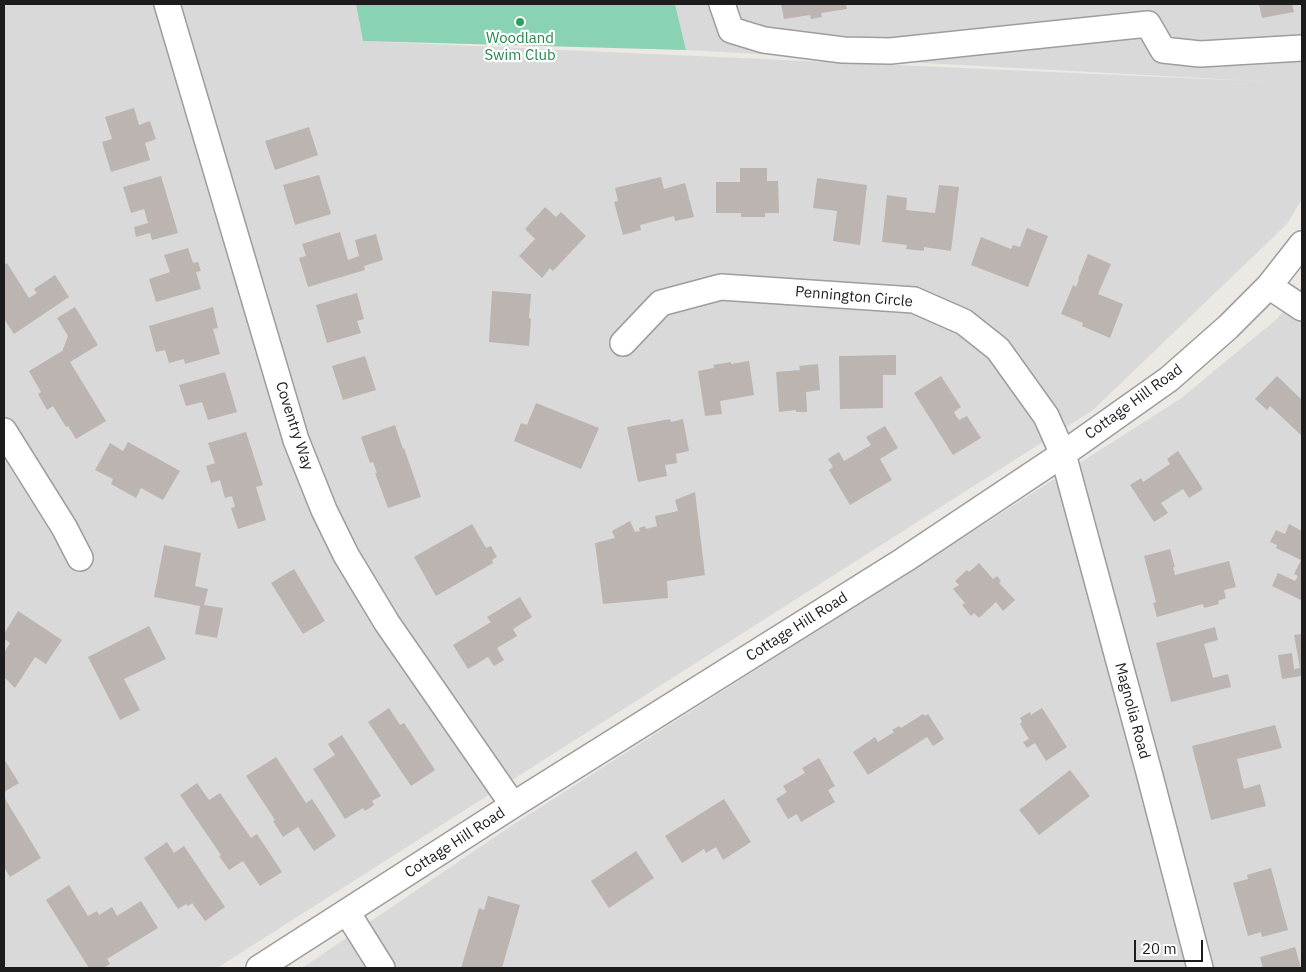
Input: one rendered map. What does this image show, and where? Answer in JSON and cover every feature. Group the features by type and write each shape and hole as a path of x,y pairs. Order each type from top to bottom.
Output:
{"street":[{"name":"Coventry Way","path":"167,4 296,440 324,510 346,555 387,623 513,805"},
{"path":"722,4 731,30 764,40 843,50 890,51 1148,24 1163,50 1200,54 1302,48"},
{"name":"Cottage Hill Road","path":"259,968 513,805 904,560 1063,454 1170,378 1228,327 1269,286 1302,244"},
{"path":"1269,286 1302,308"},
{"name":"Pennington Circle","path":"623,343 661,303 721,287 914,300 964,322 998,349 1046,416 1063,454"},
{"path":"4,432 64,527 80,558"},
{"name":"Magnolia Road","path":"1063,454 1200,968"},
{"path":"347,912 382,968"}],"shaded area":[{"path":"4,4 356,4 363,41 1274,82 686,50 675,4 1302,4 1302,199 1287,224 1093,410 217,968 4,968"},
{"path":"1302,287 1302,968 302,968 511,826 1180,399 1277,319"}],"green space":[{"name":"Woodland Swim Club","path":"356,4 675,4 686,50 363,41"}],"building":[{"path":"781,4 846,4 847,9 821,13 822,17 811,19 810,15 784,19"},
{"path":"1259,4 1292,4 1294,12 1262,18"},
{"path":"134,108 139,125 150,121 156,139 145,143 150,160 111,172 102,142 112,139 105,117"},
{"path":"309,127 318,155 275,170 265,141"},
{"path":"740,168 767,168 767,181 778,181 779,213 765,213 765,217 741,217 741,213 716,213 716,182 740,182"},
{"path":"319,175 331,214 295,225 283,185"},
{"path":"161,176 178,233 152,240 150,233 136,237 134,227 148,223 144,209 131,213 123,187"},
{"path":"661,177 664,189 685,183 694,217 675,221 674,216 640,225 641,230 623,235 614,202 618,201 615,188"},
{"path":"817,178 867,185 860,245 833,241 837,211 813,208"},
{"path":"939,185 959,187 951,251 924,247 924,251 906,249 907,245 882,242 887,195 907,198 906,210 935,213"},
{"path":"545,207 556,217 561,212 586,236 553,271 550,268 542,278 519,256 535,239 525,229"},
{"path":"1027,228 1048,236 1028,287 971,265 981,237 1011,249 1013,245 1020,247"},
{"path":"340,232 348,260 359,256 355,240 376,234 383,260 364,266 365,270 308,287 299,258 306,256 302,244"},
{"path":"188,248 193,263 198,262 201,271 196,272 201,289 156,302 149,279 170,272 164,255"},
{"path":"1088,254 1111,264 1098,294 1123,304 1110,338 1082,326 1083,323 1061,314 1073,285 1076,287"},
{"path":"7,263 29,298 37,293 34,289 55,275 69,297 14,334 4,319 4,265"},
{"path":"492,291 531,294 529,346 489,342"},
{"path":"357,293 364,319 357,321 361,333 327,343 316,305"},
{"path":"75,307 98,345 70,362 106,421 76,439 53,406 47,410 38,394 41,392 29,371 62,352 68,336 57,318"},
{"path":"213,307 218,328 213,329 220,354 185,364 184,359 169,363 165,350 156,352 149,326"},
{"path":"896,355 896,375 883,375 883,408 840,409 839,356"},
{"path":"365,356 376,390 343,400 332,366"},
{"path":"749,361 754,395 720,401 722,414 705,416 698,371 714,368 713,365"},
{"path":"818,364 820,390 806,392 807,412 796,412 796,410 779,412 776,372 800,370 799,366"},
{"path":"225,372 237,412 208,420 202,402 186,406 179,385"},
{"path":"941,376 961,407 954,412 956,416 959,420 967,416 981,438 953,455 914,393"},
{"path":"1277,376 1302,400 1302,436 1270,406 1267,410 1255,399"},
{"path":"536,403 599,428 581,469 514,441 521,423 527,425"},
{"path":"670,419 671,422 683,419 689,451 676,454 677,463 665,465 667,476 638,482 627,427"},
{"path":"395,425 421,497 388,508 375,473 377,473 373,462 370,463 361,437"},
{"path":"885,426 898,448 880,459 892,480 850,505 829,470 833,467 828,459 839,452 844,461 871,445 866,437"},
{"path":"246,432 263,485 256,487 266,520 238,529 231,508 235,507 232,496 225,498 220,480 211,483 206,466 215,463 208,443"},
{"path":"128,442 180,471 163,500 141,488 136,498 111,484 113,479 95,470 110,443 123,451"},
{"path":"1178,451 1203,489 1189,498 1183,489 1161,503 1168,513 1154,522 1130,485 1141,478 1143,482 1170,464 1167,459"},
{"path":"695,492 705,575 667,581 668,598 603,604 595,543 615,538 612,531 630,521 635,532 640,531 639,528 645,526 646,529 657,526 655,516 678,511 675,500"},
{"path":"472,524 486,548 491,546 497,557 492,560 493,563 436,596 414,557"},
{"path":"1289,524 1302,531 1301,600 1272,586 1278,573 1295,581 1298,576 1294,574 1301,560 1276,548 1277,545 1270,542 1276,530 1285,534"},
{"path":"164,545 201,553 195,586 208,589 204,605 223,608 217,638 195,634 200,606 154,597"},
{"path":"1170,549 1175,567 1173,567 1175,575 1229,561 1236,587 1224,590 1226,598 1218,601 1219,604 1204,608 1203,604 1157,617 1153,603 1156,602 1144,556"},
{"path":"979,563 993,579 997,576 1001,581 999,583 1015,600 1003,611 996,602 979,618 974,613 971,616 962,605 965,603 953,589 959,585 955,581 967,570 969,572"},
{"path":"294,569 325,621 303,634 271,583"},
{"path":"520,597 532,617 513,629 517,636 497,648 504,660 494,666 488,657 468,669 453,645 491,622 487,617"},
{"path":"18,611 62,640 46,664 35,657 15,688 4,677 4,653 10,643 4,639 4,634"},
{"path":"149,626 166,659 124,679 140,710 120,720 88,657"},
{"path":"1215,627 1218,640 1204,644 1213,678 1228,674 1231,687 1171,702 1156,643"},
{"path":"1302,634 1302,680 1301,676 1282,679 1278,655 1292,653 1294,669 1300,668 1294,635"},
{"path":"389,708 400,725 404,723 435,770 411,786 368,722"},
{"path":"1042,708 1067,747 1046,761 1035,743 1027,748 1023,742 1029,739 1020,724 1022,722 1020,718 1030,712 1031,715"},
{"path":"923,714 925,716 928,714 944,739 933,746 927,737 868,775 853,752 875,737 878,742 894,732 892,730 899,726 901,728"},
{"path":"1275,725 1282,748 1237,759 1244,789 1260,784 1266,806 1211,820 1192,746"},
{"path":"342,735 381,796 372,801 374,805 365,811 363,808 345,819 313,769 335,755 328,744"},
{"path":"276,757 306,803 312,799 336,836 314,851 298,827 283,837 273,821 275,820 246,776"},
{"path":"819,758 835,786 828,790 835,802 801,822 797,814 788,819 776,799 787,792 783,786 805,773 802,768"},
{"path":"4,759 19,783 4,792"},
{"path":"1070,770 1090,796 1039,835 1019,810"},
{"path":"197,783 209,800 220,793 251,838 257,834 282,872 260,886 243,861 229,870 219,856 221,855 180,795"},
{"path":"4,797 41,858 10,877 4,867"},
{"path":"724,799 751,842 723,860 716,847 706,853 704,849 682,863 665,836"},
{"path":"167,842 174,853 184,846 225,907 205,921 192,903 178,909 144,858"},
{"path":"636,851 654,878 609,908 591,881"},
{"path":"1271,868 1288,930 1262,937 1261,932 1248,936 1233,883 1248,879 1247,875"},
{"path":"69,885 88,916 97,911 99,915 112,907 117,916 141,901 158,928 107,959 110,964 103,968 89,968 46,900"},
{"path":"488,896 520,905 502,968 461,968 479,908 484,910"},
{"path":"1295,947 1301,968 1263,968 1260,957"}],"place":[{"name":"Woodland Swim Club","path":"520,22"}]}
